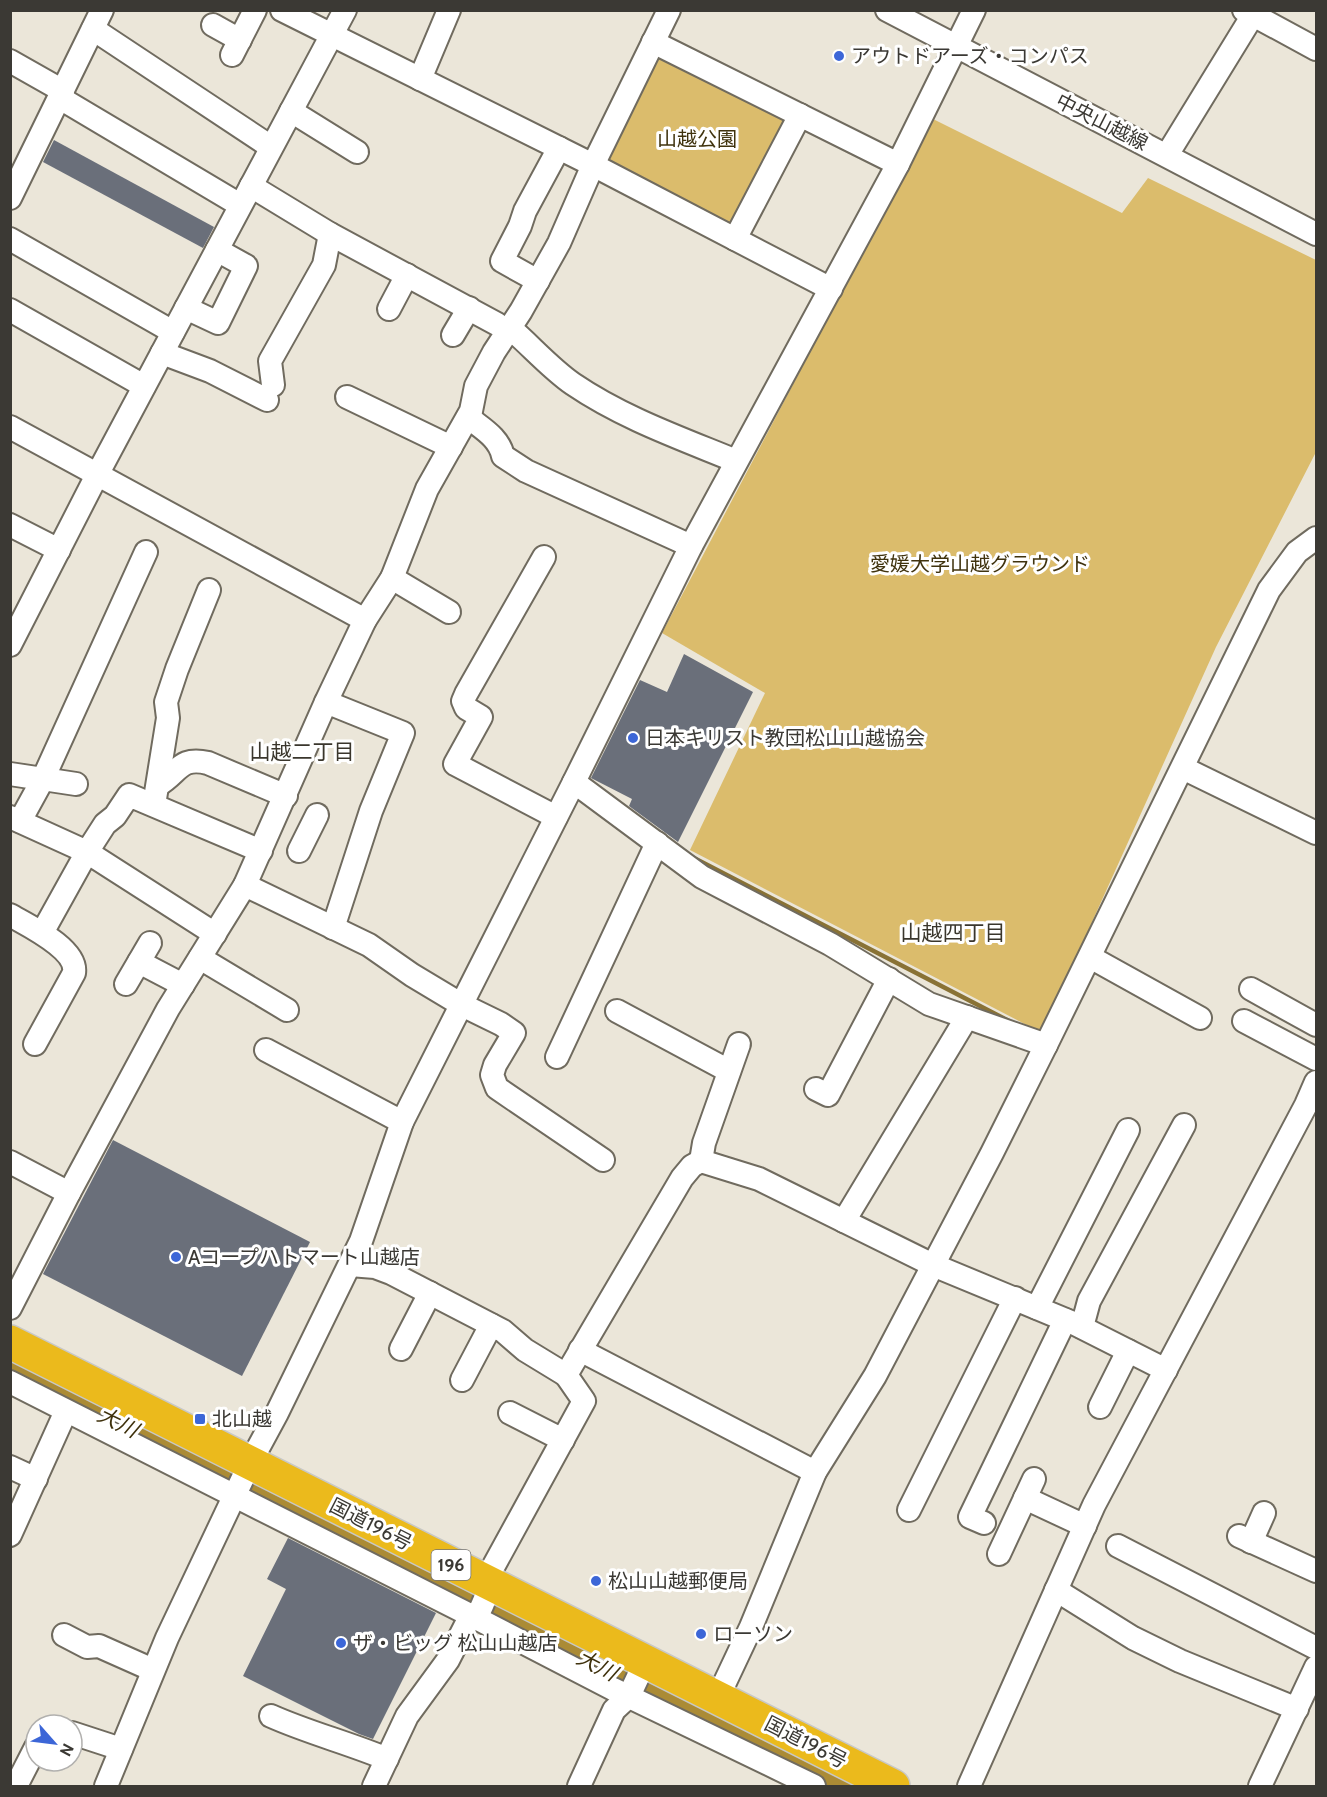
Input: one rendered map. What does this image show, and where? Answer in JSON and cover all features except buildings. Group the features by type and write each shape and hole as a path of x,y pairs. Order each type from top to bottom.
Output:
{"highway":[{"name":"国道196号","path":"10,1342 111,1415 481,1605 636,1682 717,1697 810,1771 893,1786"}],"street":[{"path":"213,25 236,47 255,10"},
{"path":"282,10 593,165 831,289"},
{"path":"10,645 97,475 345,10"},
{"path":"420,79 449,10"},
{"path":"10,1308 69,1193 183,985 245,885 365,620 392,578 427,489 471,411 476,386 494,352 504,326 538,281 559,243 593,165 669,10"},
{"name":"中央山越線","path":"887,10 1317,234"},
{"path":"106,1786 153,1670 242,1481 361,1241 402,1122 691,546 898,164 974,10"},
{"path":"1167,156 1251,12 1317,49"},
{"path":"10,198 97,20 271,147"},
{"path":"653,42 898,164"},
{"path":"10,61 240,206"},
{"path":"291,111 357,152"},
{"path":"735,239 800,115"},
{"path":"538,281 502,261 525,211 559,148"},
{"path":"251,186 330,234 504,326 570,382 601,402 633,418 736,461"},
{"path":"162,353 270,392 269,349 324,266 330,234"},
{"path":"10,239 173,332"},
{"path":"186,308 218,323 246,266 216,250"},
{"path":"389,309 407,275"},
{"path":"453,335 469,308"},
{"path":"10,310 144,386"},
{"path":"347,397 451,447"},
{"path":"468,417 495,438 503,456 526,471 691,546"},
{"path":"10,427 365,620"},
{"path":"10,525 58,550"},
{"path":"717,1697 751,1627 815,1472 875,1376 933,1265 1090,957 1269,590 1297,552 1317,538"},
{"path":"146,552 43,778 15,819 87,852 214,934"},
{"path":"544,557 466,694 463,701 466,708 481,717 455,764 556,817"},
{"path":"392,578 449,612"},
{"path":"156,795 168,718 166,702 209,590"},
{"path":"326,702 403,733 371,811 333,928"},
{"path":"156,795 173,771 197,760 208,763 313,823 299,851"},
{"path":"1183,768 1317,833"},
{"path":"10,774 76,784"},
{"path":"574,782 702,877 830,944 929,1004 1046,1045"},
{"path":"42,933 87,852 105,824 115,816 129,795 156,795 261,851"},
{"path":"557,1057 657,843"},
{"path":"245,885 369,945 412,975 514,1033 495,1065 492,1075 497,1088 603,1160"},
{"path":"10,915 58,945 71,958 75,967 74,973 35,1044"},
{"path":"126,984 145,953 183,985"},
{"path":"1090,957 1200,1018"},
{"path":"200,958 287,1010"},
{"path":"816,1089 828,1095 889,979"},
{"path":"617,1010 729,1071"},
{"path":"1317,1025 1246,1012 1317,1059"},
{"path":"844,1221 967,1017"},
{"path":"701,1161 704,1143 739,1044"},
{"path":"266,1050 402,1122"},
{"path":"969,1786 1094,1505 1306,1105 1316,1082"},
{"path":"984,1523 970,1517 1184,1125"},
{"path":"1037,1308 1128,1130"},
{"path":"10,1161 69,1193"},
{"path":"566,1375 682,1178 692,1166 701,1161 759,1179 933,1265 1074,1324 1166,1370"},
{"path":"350,1265 375,1267 392,1273 503,1331 525,1350 566,1375 584,1401 492,1569 481,1605 448,1660 407,1716 374,1786"},
{"path":"401,1349 430,1293"},
{"path":"909,1510 1015,1298"},
{"path":"462,1380 491,1325"},
{"path":"580,1350 815,1472"},
{"path":"1100,1407 1128,1351"},
{"path":"10,1382 66,1411 111,1415"},
{"path":"10,1535 66,1411"},
{"path":"510,1413 563,1440"},
{"path":"10,1467 36,1479"},
{"path":"999,1554 1029,1489 1085,1526"},
{"path":"1264,1513 1245,1539 1317,1571"},
{"path":"1118,1545 1317,1648"},
{"path":"1056,1590 1133,1638 1180,1661 1297,1708"},
{"path":"64,1635 87,1647 99,1646 153,1670"},
{"path":"1260,1786 1317,1667"},
{"path":"579,1786 614,1710 636,1682 810,1771"},
{"path":"271,1716 387,1759"},
{"path":"84,1737 121,1749"},
{"path":"10,1783 16,1786 24,1770"}],"green space":[{"name":"山越公園","path":"656,49 793,117 735,229 601,160"},
{"name":"愛媛大学山越グラウンド","path":"933,119 1122,213 1148,178 1316,260 1316,452 1216,647 1042,1033 690,850 765,693 662,633"}],"waterway":[{"path":"694,858 1009,1021"},
{"name":"大川","path":"10,1369 225,1476"},
{"name":"大川","path":"256,1490 398,1560 648,1691 844,1786"}],"place":[{"name":"アウトドアーズ・コンパス","path":"839,56"},
{"name":"日本キリスト教団松山山越協会","path":"633,738"},
{"name":"Aコープハトマート山越店","path":"176,1257"},
{"name":"北山越","path":"200,1419"},
{"name":"松山山越郵便局","path":"596,1581"},
{"name":"ローソン","path":"701,1634"},
{"name":"ザ・ビッグ 松山山越店","path":"341,1643"}],"district":[{"name":"山越二丁目","path":"302,751"},
{"name":"山越四丁目","path":"953,932"}]}
